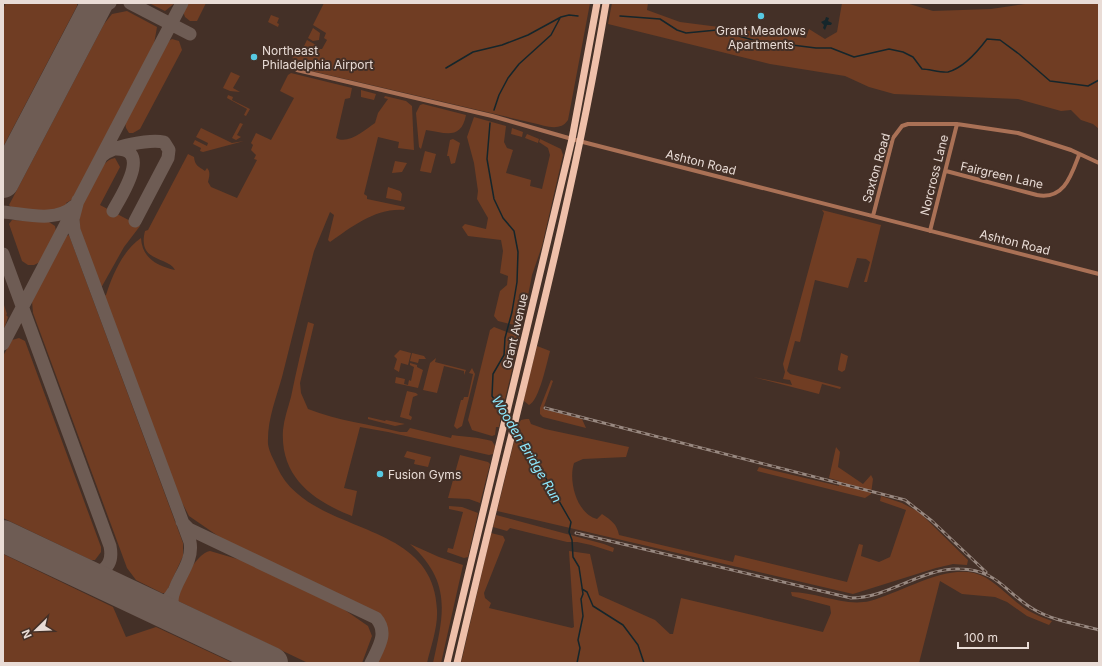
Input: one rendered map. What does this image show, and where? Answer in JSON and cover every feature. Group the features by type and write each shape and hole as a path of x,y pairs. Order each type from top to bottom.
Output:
{"main road":[{"name":"Grant Avenue","path":"457,663 547,287 575,140 597,3"},
{"name":"Grant Avenue","path":"447,663 537,285 575,140 606,3"},
{"path":"592,32 600,34"},
{"path":"537,285 547,287"},
{"path":"496,461 498,464 494,484 496,500"}],"street":[{"name":"Ashton Road","path":"297,70 492,116 575,140 1099,274"},
{"name":"Saxton Road","path":"873,216 893,138 901,127 915,123 957,124"},
{"path":"957,124 1018,133 1051,143 1099,163"},
{"name":"Norcross Lane","path":"930,231 957,124"},
{"name":"Fairgreen Lane","path":"946,171 1037,195 1050,196 1060,191 1064,186 1078,155"}],"shaded area":[{"path":"6,3 77,3 77,6 3,147 3,9"},
{"path":"149,3 175,3 165,11"},
{"path":"188,3 206,3 197,21 190,21 185,17 183,11"},
{"path":"324,3 590,3 568,120 561,126 548,127 303,69 293,60 291,46 301,52 307,40 316,45 318,49 322,49 327,40 324,38 326,33 313,25"},
{"path":"612,3 648,3 647,10 680,22 806,38 809,29 825,39 837,32 842,3 906,3 933,11 991,9 1032,3 1099,3 1099,129 1093,124 1081,120 1071,110 1061,111 1018,99 894,94 869,87 845,76 770,64 608,24"},
{"path":"127,11 157,27 154,44 73,199 66,203 67,205 62,208 48,210 32,211 11,207 9,205 104,24 112,14"},
{"path":"271,15 279,18 277,23 279,24 278,27 268,22"},
{"path":"826,17 829,18 828,21 832,23 831,25 827,25 825,30 823,28 824,25 821,22 825,20"},
{"path":"313,28 320,33 319,40 313,41 308,38"},
{"path":"172,39 179,41 182,50 140,129 133,133 129,133 125,122 167,42"},
{"path":"231,72 240,76 233,88 240,92 230,91 223,88"},
{"path":"291,73 352,88 350,98 345,99 336,138 341,140 346,140 356,136 375,123 378,113 388,99 384,98 385,96 406,101 412,106 414,150 398,148 399,142 378,137 364,194 367,196 367,199 405,207 404,210 393,210 374,215 355,225 330,242 328,240 334,215 330,212 314,251 282,377 272,410 268,444 270,453 277,467 293,490 315,506 393,542 415,558 431,580 437,616 427,663 377,663 383,650 386,638 383,620 378,614 221,538 189,516 176,491 104,296 106,295 111,280 124,256 141,238 144,251 147,256 162,266 175,270 166,262 149,254 145,249 145,231 148,230 188,154 194,157 196,164 199,167 205,171 207,168 209,171 208,182 211,187 237,198 257,160 254,159 256,155 251,150 253,145 251,143 256,133 271,140 294,98 280,91 288,75"},
{"path":"361,90 376,94 374,100 361,97"},
{"path":"228,95 233,97 232,100 250,109 246,116 244,115 247,109 227,98"},
{"path":"423,104 466,115 464,123 456,132 452,133 426,130 421,149 419,147 416,113 420,105"},
{"path":"474,117 506,126 504,142 507,148 513,150 506,173 531,180 530,186 542,189 550,155 548,148 539,142 540,139 561,149 563,155 542,246 532,275 522,321 518,326 498,321 494,316 500,291 507,285 508,276 500,273 503,251 501,240 468,236 462,227 465,224 486,229 488,218 477,199 478,191 474,163 467,137"},
{"path":"240,123 243,124 237,135 241,137 236,140 232,138"},
{"path":"201,128 232,143 244,141 203,152 200,151 201,148 193,144 195,140 207,146 208,143 196,137"},
{"path":"512,128 523,132 522,137 511,134"},
{"path":"527,134 539,139 538,143 525,138"},
{"path":"453,139 460,143 455,163 451,164 449,156 447,156 450,140"},
{"path":"425,151 436,154 431,173 420,171"},
{"path":"115,158 120,167 100,205 140,226 124,247 101,288 85,249 79,219 83,202 101,169 105,163"},
{"path":"395,161 407,163 402,172 392,173"},
{"path":"388,187 400,191 402,194 401,201 386,198"},
{"path":"822,210 881,225 867,282 864,282 870,262 866,259 857,258 848,288 815,280 800,342 795,341 787,371 790,374 841,387 840,389 822,384 819,394 753,377 792,385 790,380 783,379 785,372 783,364 824,213"},
{"path":"12,220 49,222 55,226 56,231 40,262 34,265 28,265 22,261 9,224"},
{"path":"69,235 183,543 183,556 166,593 162,593 136,580 127,568 33,313 32,301 66,236"},
{"path":"3,302 6,315 8,317 3,332"},
{"path":"308,322 314,324 300,383 301,393 308,409 342,419 400,432 407,432 410,428 451,438 452,435 492,441 495,446 493,454 489,455 360,427 344,488 357,491 352,516 324,503 312,495 293,474 287,461 283,430"},
{"path":"494,327 520,337 504,403 500,413 499,427 496,427 495,435 492,436 472,430 468,420 490,330"},
{"path":"19,338 25,341 101,547 101,552 95,560 91,560 3,518 3,356 12,340"},
{"path":"537,346 550,351 539,389 533,402 529,405 524,401 524,398"},
{"path":"400,350 411,353 408,365 401,363 399,372 394,369 397,359 394,356"},
{"path":"412,353 424,356 426,359 419,359 418,363 410,361"},
{"path":"841,353 848,356 845,370 842,372 838,370"},
{"path":"436,358 435,362 466,370 464,375 464,371 444,366 437,393 423,390 430,363"},
{"path":"410,363 417,365 417,367 423,370 418,388 395,383 396,377 405,379 404,384 408,385 409,380 411,381 414,367 410,365"},
{"path":"472,368 475,374 462,426 457,429 454,426 461,400 463,400 464,397 468,397 473,374 469,373"},
{"path":"551,380 553,381 543,409 582,419 586,428 543,417 540,414 540,408"},
{"path":"407,391 418,395 413,397 409,415 412,417 411,420 400,417"},
{"path":"368,417 405,424 395,426 368,419"},
{"path":"529,419 531,424 545,429 629,447 626,457 583,459 574,463 572,470 573,487 579,504 584,511 597,519 602,514 611,520 619,535 733,562 735,555 847,582 859,544 863,545 861,556 879,562 890,557 906,510 880,501 881,496 902,503 919,512 968,560 967,565 953,564 936,568 853,594 497,511 518,425 521,420"},
{"path":"836,447 840,452 838,467 863,484 871,475 873,479 871,494 865,498 757,471 759,467 839,486 839,481 829,478"},
{"path":"407,451 431,457 428,467 414,464 415,460 404,457"},
{"path":"460,455 488,462 490,464 480,503 469,499 448,498"},
{"path":"449,506 462,507 478,513 468,557 464,558 447,552 448,548 453,549 463,512 449,509"},
{"path":"496,515 604,544 614,548 613,552 591,545 577,542 567,542 510,528 507,531 493,527"},
{"path":"491,533 503,536 505,540 484,593 485,598 491,603 489,608 572,628 574,627 569,551 590,554 599,595 655,620 670,634 673,634 681,598 823,632 831,613 830,606 792,596 791,592 811,594 840,601 870,601 922,581 949,573 962,572 974,573 982,576 996,585 1022,607 1034,614 1052,621 1049,625 1027,616 1007,602 995,597 962,594 940,581 919,663 461,663"},
{"path":"410,544 439,557 463,565 441,663 433,663 442,613 439,585 433,572"},
{"path":"210,551 244,561 339,606 368,626 372,636 362,663 308,663 178,601 176,597 194,563 204,553"},
{"path":"3,554 113,607 126,637 156,627 233,663 3,663"}],"waterway":[{"path":"446,68 473,52 502,45 528,35 561,17 569,15 578,16"},
{"name":"Wooden Bridge Run","path":"620,16 660,19 677,30 686,33 717,30 753,40 816,48 831,48 854,57 889,49 903,52 913,57 922,69 945,72 954,70 965,63 975,54 987,39 1000,40 1019,54 1050,81 1088,86 1099,80"},
{"name":"Wooden Bridge Run","path":"494,110 499,95 508,78 519,64 551,35 560,18"},
{"name":"Wooden Bridge Run","path":"490,123 487,159 494,199 503,218 514,231 518,252 517,282 512,312 505,338 504,355 493,374 492,396 504,414"},
{"name":"Wooden Bridge Run","path":"516,432 540,468 571,522 569,532 572,540 573,557 579,567 583,594 581,599 583,616 578,640 580,648 577,663"},
{"path":"582,589 587,592 593,606 623,625 638,645 644,663"}],"taxiway":[{"path":"85,26 98,9 110,3"},
{"path":"130,3 190,34"},
{"path":"3,344 182,3"},
{"path":"102,156 107,152 122,146 141,142 164,142 169,150 168,158 135,221"},
{"path":"113,211 132,174 133,164 132,156 126,150 114,149"},
{"path":"78,200 73,219 74,230 190,542 190,553 187,564 173,594 172,603 176,613 186,622"},
{"path":"3,212 50,216 67,211 74,206"},
{"path":"3,254 110,546 111,555 109,562 102,570 96,572 82,572 75,570"},
{"path":"182,522 189,529 376,618 382,629 382,635 379,646 371,663"},
{"path":"145,603 162,603 168,599 173,592"}],"runway":[{"path":"3,182 97,3"},
{"path":"3,536 272,663"}],"railway":[{"path":"545,408 905,500 932,521 986,572"},
{"path":"576,533 851,598 865,597 892,589 931,573 945,570 972,570 993,578 1025,604 1042,614 1058,620 1099,630"}],"place":[{"name":"Grant Meadows Apartments","path":"761,16"},
{"name":"Northeast Philadelphia Airport","path":"254,57"},
{"name":"Fusion Gyms","path":"380,474"}]}
